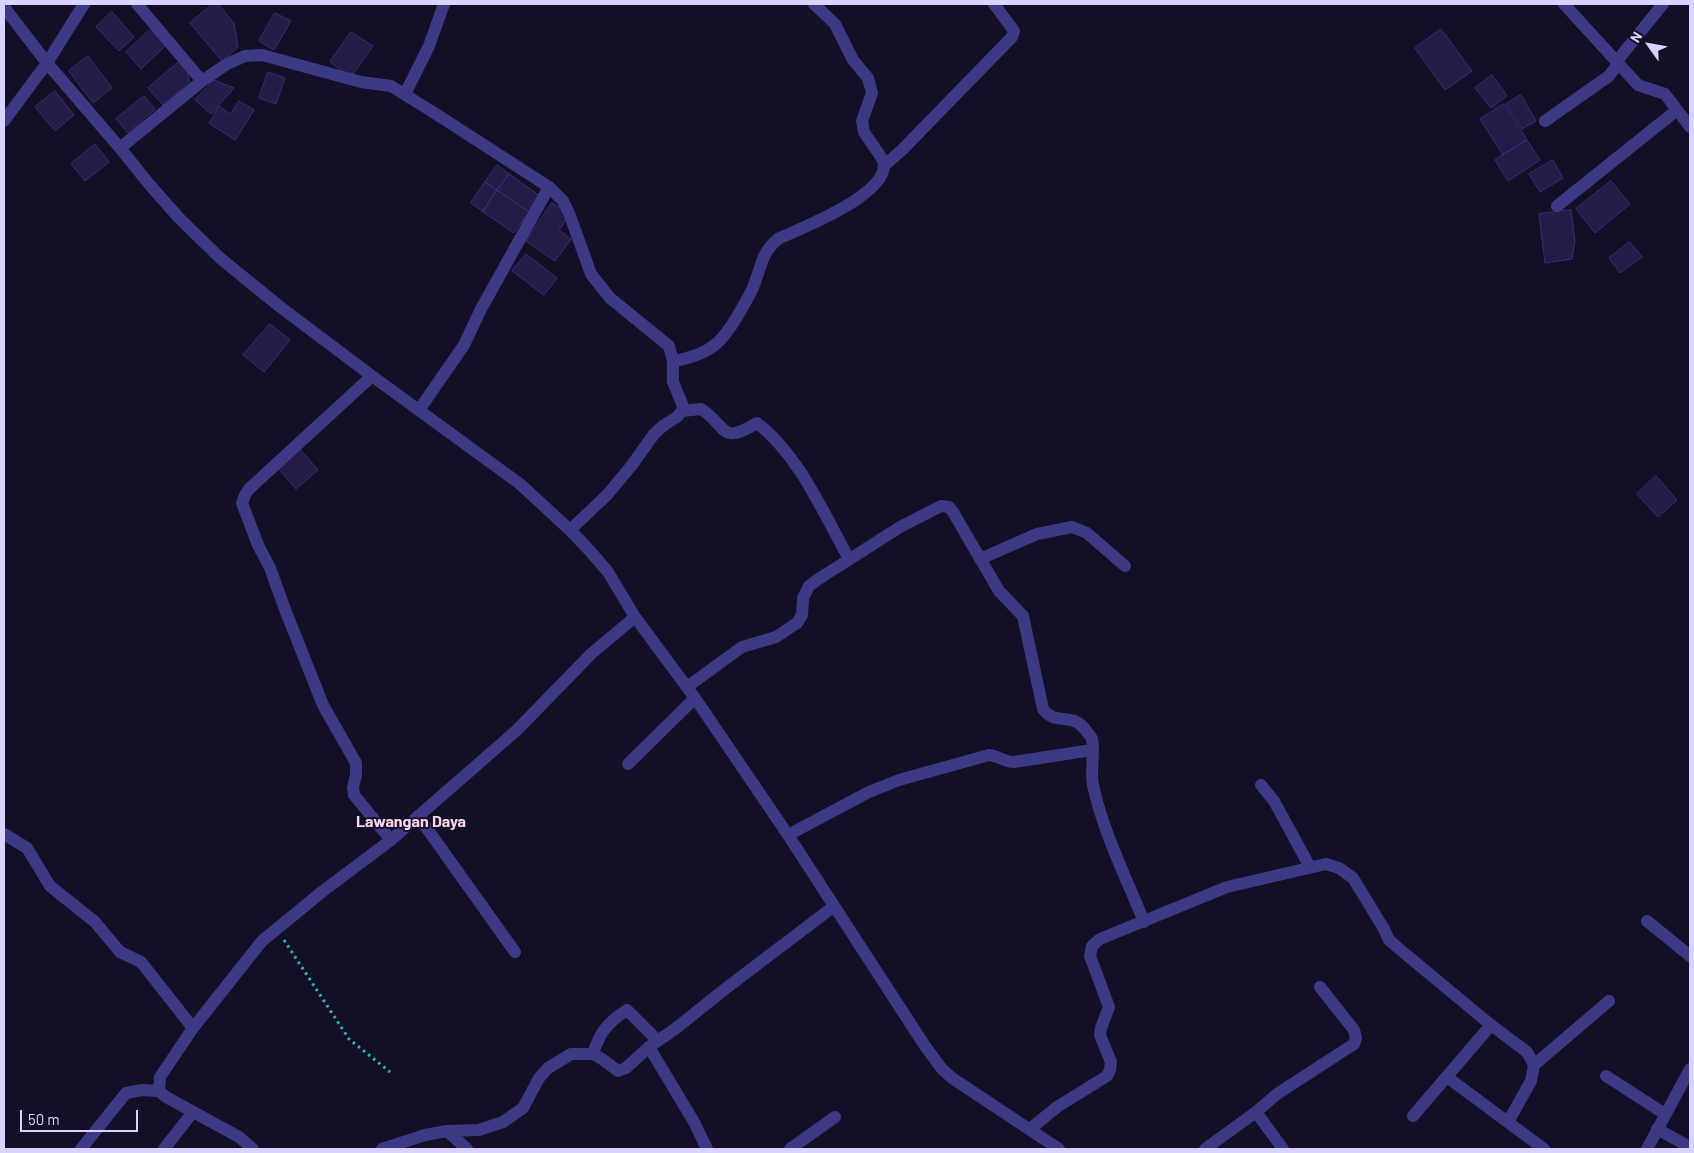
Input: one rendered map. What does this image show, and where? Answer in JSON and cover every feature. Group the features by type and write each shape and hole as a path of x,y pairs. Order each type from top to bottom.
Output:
{"street":[{"path":"4,121 47,63 84,4"},
{"path":"137,4 202,81"},
{"path":"405,94 429,46 444,4"},
{"path":"673,360 699,355 716,345 728,333 755,284 768,246 778,239 854,202 872,187 882,174 884,165 864,132 862,121 872,92 868,78 853,60 835,24 814,4"},
{"path":"884,165 902,150 1012,37 1014,31 994,4"},
{"path":"1564,4 1638,85 1665,94 1690,127"},
{"path":"1545,121 1609,76 1663,4"},
{"path":"4,7 47,63 179,218 220,258 279,306 520,484 570,530 608,572 635,617 695,698 942,1069 952,1078 1059,1149"},
{"path":"120,148 202,81 227,64 245,56 262,55 361,82 391,86 549,187 563,201 569,213 591,274 610,298 669,346 673,360 673,382 683,406 682,411 677,417 654,434 608,495 570,530"},
{"path":"1557,206 1677,110"},
{"path":"419,410 464,345 481,309 549,187"},
{"path":"372,376 249,489 242,503 258,545 270,568 323,705 356,763 354,795 391,840"},
{"path":"682,411 701,409 727,433 734,434 757,423 763,427 798,467 849,559"},
{"path":"687,687 742,647 776,637 797,623 802,615 803,598 809,586 900,526 941,506 949,507 999,591 1023,616 1042,709 1047,715 1057,719 1073,719 1079,722 1092,738 1092,783 1106,830 1144,922"},
{"path":"980,559 1037,534 1072,527 1086,533 1125,566"},
{"path":"159,1090 160,1077 193,1028 262,941 323,891 391,840 517,730 591,654 635,617"},
{"path":"628,764 695,698"},
{"path":"788,835 869,792 899,780 989,754 995,755 1004,762 1014,762 1092,750"},
{"path":"1260,785 1274,801 1310,868"},
{"path":"418,816 515,952"},
{"path":"4,834 27,848 50,886 95,922 120,952 141,962 193,1028"},
{"path":"1030,1130 1057,1107 1082,1090 1099,1082 1107,1076 1110,1070 1112,1062 1100,1035 1110,1007 1090,956 1092,946 1100,939 1227,887 1326,864 1339,868 1353,878 1384,928 1389,940 1491,1025 1527,1052 1534,1065 1532,1081 1508,1122"},
{"path":"382,1149 425,1135 447,1131 479,1130 503,1122 523,1108 539,1078 548,1068 571,1054 593,1054 618,1071 626,1068 654,1044 834,907"},
{"path":"1647,921 1690,956"},
{"path":"1205,1149 1256,1112 1277,1094 1354,1044 1356,1038 1354,1030 1320,987"},
{"path":"1534,1065 1609,1001"},
{"path":"593,1054 598,1036 612,1020 627,1010 654,1044 707,1149"},
{"path":"1413,1116 1491,1025"},
{"path":"1647,1149 1690,1069"},
{"path":"1447,1076 1544,1149"},
{"path":"1606,1076 1665,1114"},
{"path":"81,1149 126,1093 159,1090 166,1097 239,1137 253,1149"},
{"path":"164,1149 193,1112"},
{"path":"1256,1112 1283,1149"},
{"path":"790,1149 836,1116"},
{"path":"1657,1129 1690,1147"},
{"path":"447,1131 467,1149"}],"path":[{"path":"277,929 349,1039 390,1072"}],"building":[{"path":"213,4 218,4 234,23 238,47 222,61 190,23"},
{"path":"112,12 134,37 119,51 96,27"},
{"path":"275,13 291,21 274,50 259,41"},
{"path":"152,28 167,44 141,69 126,52"},
{"path":"1441,29 1472,71 1445,90 1415,48"},
{"path":"351,32 373,46 351,77 330,62"},
{"path":"88,56 112,88 93,103 69,71"},
{"path":"180,61 188,71 189,82 163,105 148,88"},
{"path":"268,72 285,78 276,104 259,98"},
{"path":"1492,75 1507,96 1491,108 1475,88"},
{"path":"214,80 234,88 211,114 195,100"},
{"path":"55,91 74,115 55,131 35,107"},
{"path":"1521,95 1536,121 1522,129 1506,104"},
{"path":"144,96 155,109 128,133 116,119"},
{"path":"239,101 254,110 235,140 209,123 219,106 230,114"},
{"path":"1504,104 1527,140 1503,155 1480,119"},
{"path":"1527,140 1540,160 1508,181 1495,160"},
{"path":"95,144 109,162 85,181 71,164"},
{"path":"1553,160 1563,178 1540,192 1529,174"},
{"path":"497,165 509,174 497,190 485,182"},
{"path":"509,174 540,196 529,212 497,190"},
{"path":"1611,181 1630,204 1595,233 1576,209"},
{"path":"485,182 497,190 483,212 471,203"},
{"path":"497,190 529,212 514,233 483,212"},
{"path":"552,203 570,214 559,230 571,239 555,261 526,241"},
{"path":"1571,210 1575,241 1572,259 1545,263 1539,214"},
{"path":"1630,242 1642,257 1620,273 1609,258"},
{"path":"526,254 557,278 544,295 512,271"},
{"path":"270,324 290,340 264,372 243,355"},
{"path":"299,448 318,470 296,489 277,467"},
{"path":"1656,476 1677,500 1658,517 1637,494"}],"district":[{"name":"Lawangan Daya","path":"411,822"}]}
